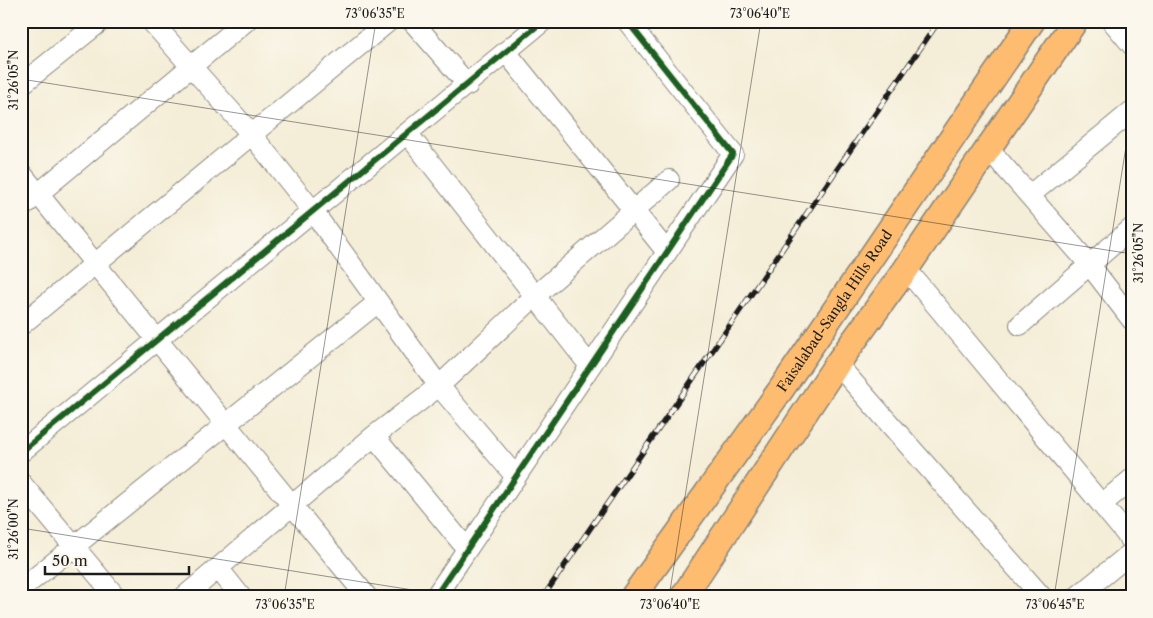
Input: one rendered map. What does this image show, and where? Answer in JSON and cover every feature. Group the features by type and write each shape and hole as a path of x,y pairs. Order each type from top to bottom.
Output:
{"main road":[{"name":"Faisalabad-Sangla Hills Road","path":"633,597 782,388 1032,21"},
{"path":"683,597 837,364 906,270 1075,21"}],"street":[{"path":"21,85 101,21"},
{"path":"152,21 252,135 312,210 377,303 439,386 516,477"},
{"path":"21,208 246,21"},
{"path":"21,325 389,21"},
{"path":"412,21 468,85"},
{"path":"21,452 312,210 468,85 543,21"},
{"path":"435,597 733,154 627,21"},
{"path":"1112,21 1132,45"},
{"path":"506,52 668,252"},
{"path":"1030,195 1132,111"},
{"path":"407,133 590,366"},
{"path":"988,148 1089,264 1132,320"},
{"path":"21,174 366,597"},
{"path":"184,597 374,436 439,386 535,296 669,180"},
{"path":"1020,324 1132,228"},
{"path":"906,270 1132,541"},
{"path":"21,589 227,426 377,303"},
{"path":"837,364 1042,597"},
{"path":"374,436 467,549"},
{"path":"1102,504 1132,480"},
{"path":"21,483 116,597"},
{"path":"1077,597 1132,552"},
{"path":"218,568 241,597"}],"railway":[{"path":"543,597 939,21"}],"cycle path":[{"path":"21,452 543,21"},
{"path":"435,597 733,154 627,21"}]}
